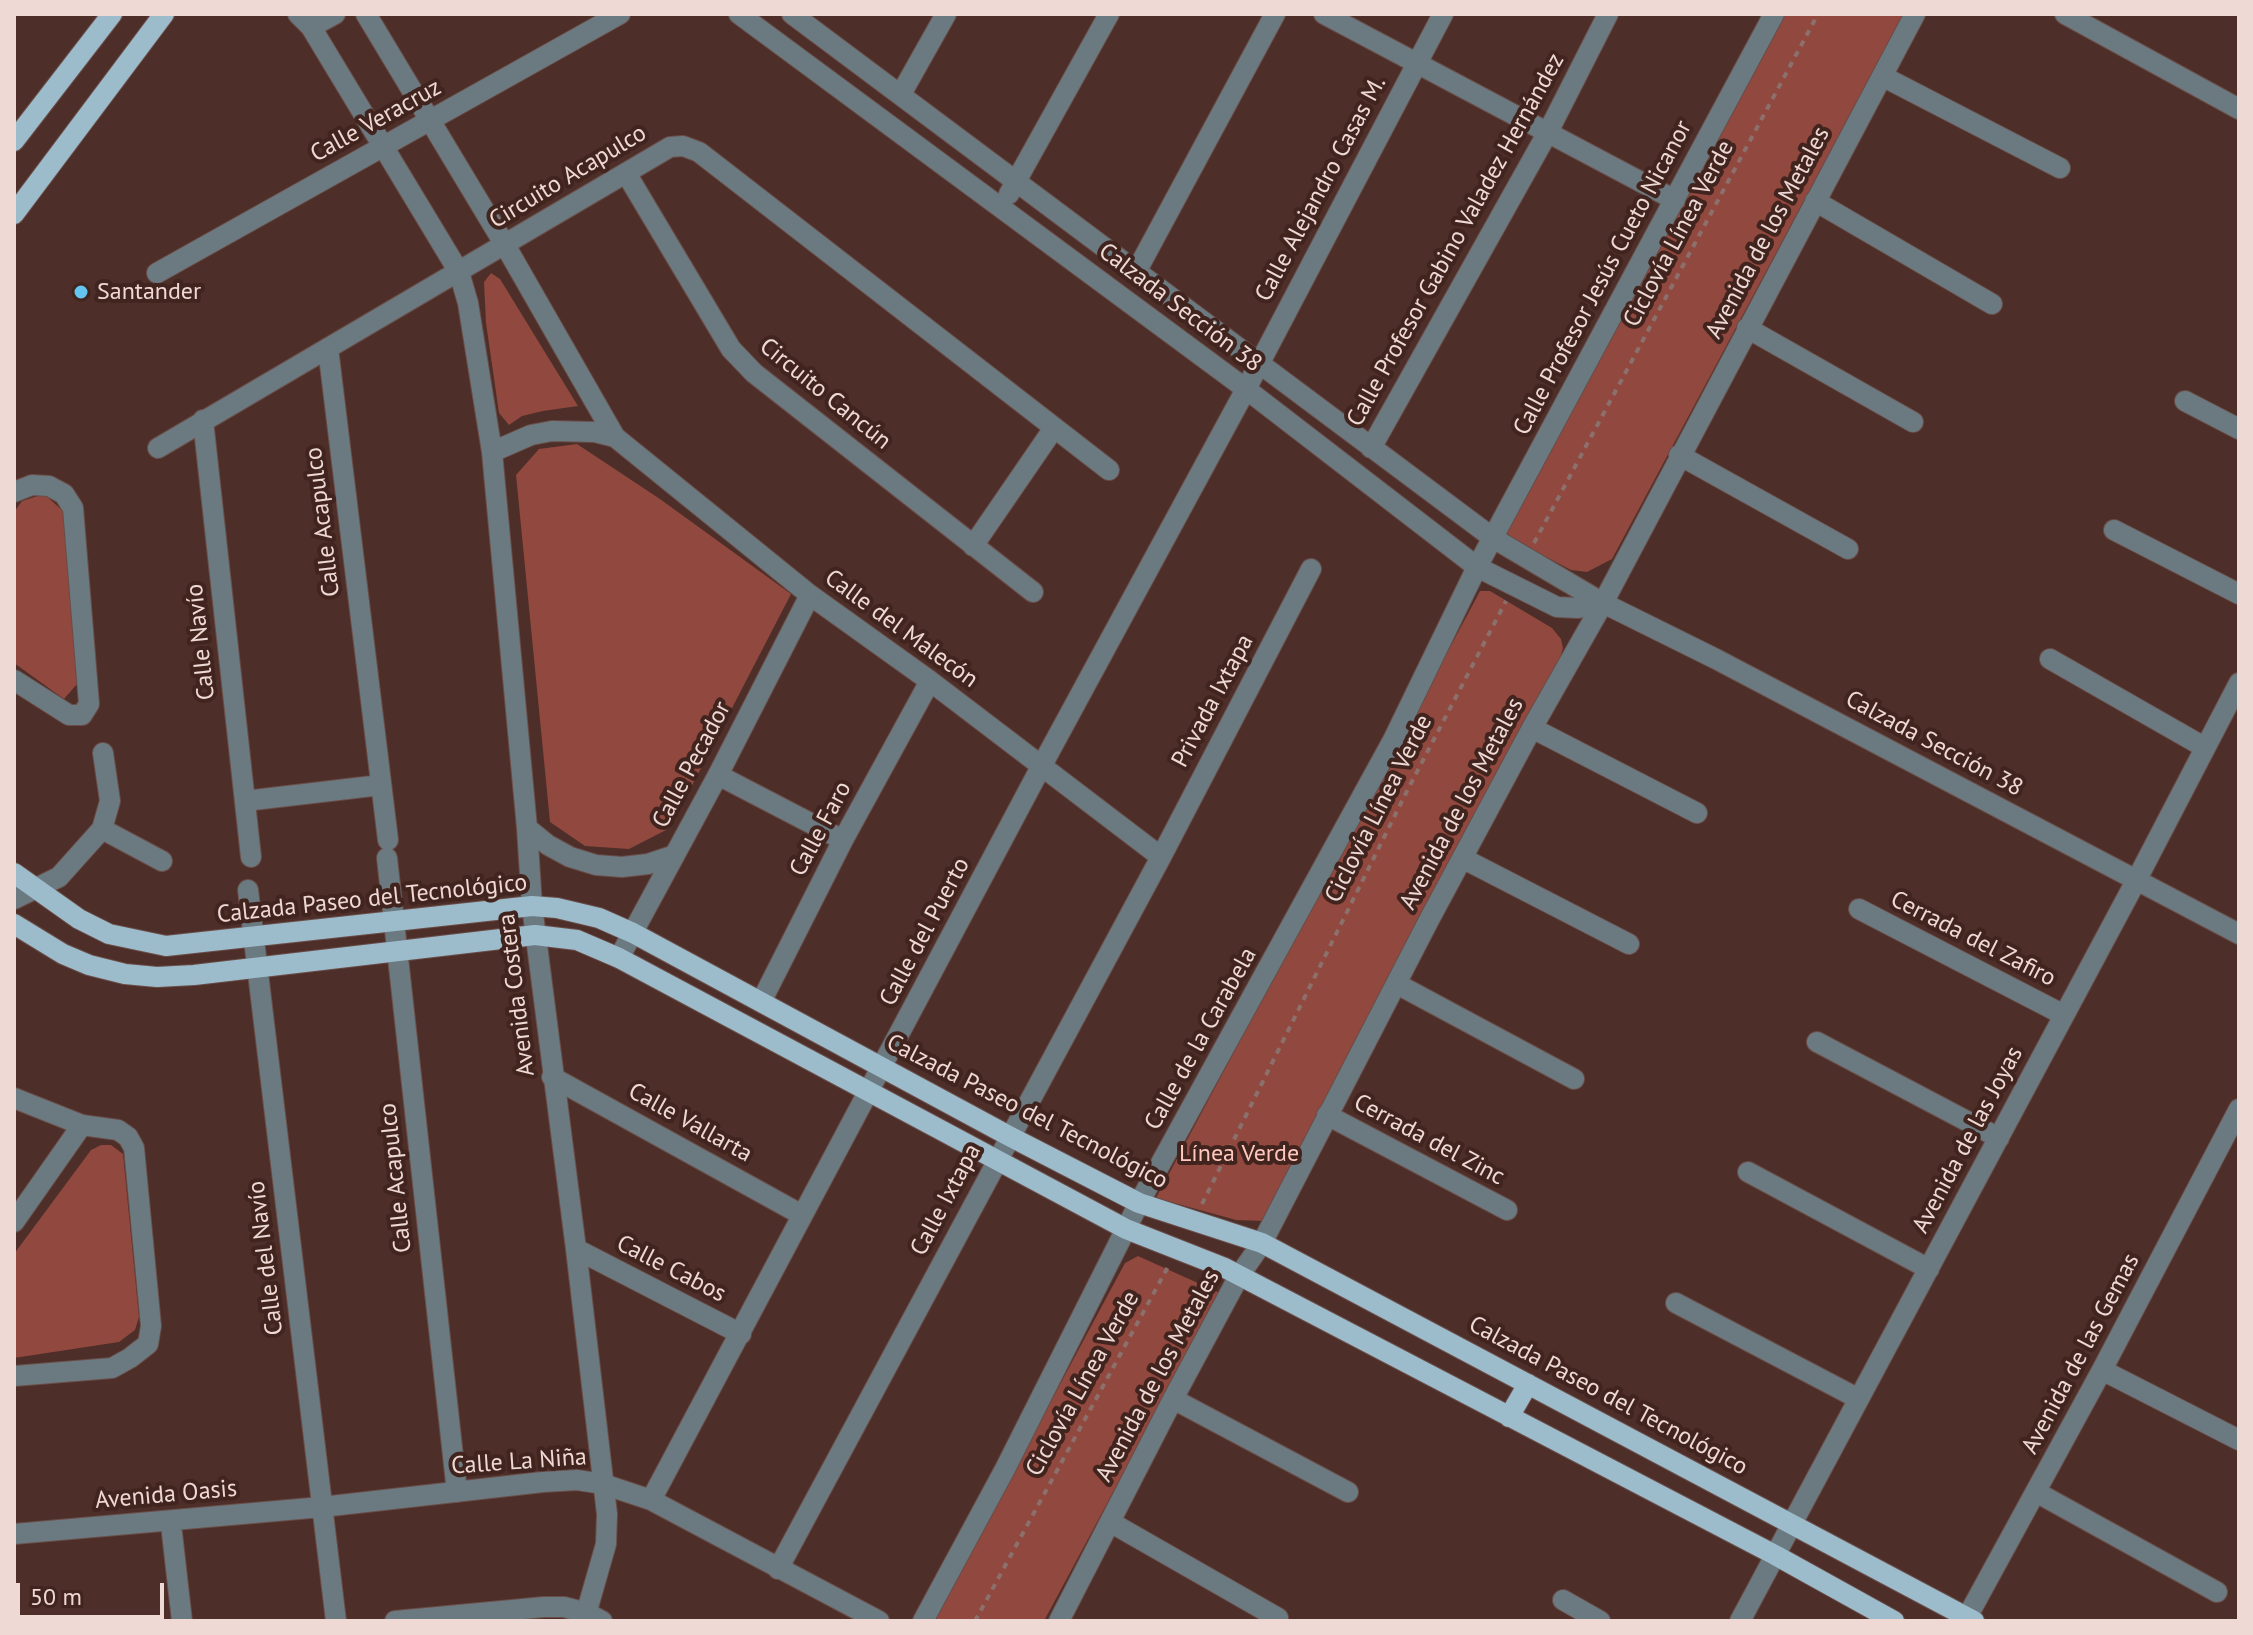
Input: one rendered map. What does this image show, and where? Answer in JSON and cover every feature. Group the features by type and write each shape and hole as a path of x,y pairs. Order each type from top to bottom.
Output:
{"main road":[{"path":"14,141 112,14"},
{"path":"14,214 164,14"},
{"name":"Calzada Paseo del Tecnológico","path":"14,873 79,919 109,934 166,946 532,906 580,912 633,933 1139,1203 1262,1243 1793,1523 1969,1620"},
{"path":"14,924 63,954 89,965 125,974 157,977 535,935 577,940 619,958 1126,1229 1239,1276 1775,1555 1894,1621"},
{"path":"1509,1417 1528,1384"}],"street":[{"path":"304,20 335,14"},
{"path":"366,14 505,245 615,437"},
{"name":"Calle Veracruz","path":"157,273 620,14"},
{"name":"Calzada Sección 38","path":"739,14 1246,389 1477,567 1557,607 1578,608 1603,603"},
{"name":"Calzada Sección 38","path":"792,14 1493,538 1603,603 1730,666 2239,934"},
{"path":"901,94 946,14"},
{"path":"1000,207 1017,183 1109,14"},
{"path":"1136,272 1275,14"},
{"path":"1324,14 1675,200"},
{"name":"Calle Alejandro Casas M.","path":"1246,389 1443,14"},
{"name":"Calle Profesor Gabino Valadez Hernández","path":"1371,448 1548,132 1608,14"},
{"name":"Calle Profesor Jesús Cueto Nicanor","path":"1477,567 1774,14"},
{"name":"Avenida de los Metales","path":"1059,1621 1173,1399 1239,1276 1262,1243 1462,858 1603,603 1915,14"},
{"path":"2065,14 2239,109"},
{"name":"Avenida Costera","path":"304,20 459,272 468,303 492,452 535,935 603,1484"},
{"path":"1882,76 2060,168"},
{"name":"Circuito Acapulco","path":"158,448 670,147 683,146 699,152 1054,428"},
{"name":"Circuito Cancún","path":"626,173 731,349 754,373 1033,592"},
{"path":"1815,201 1992,304"},
{"path":"1747,328 1913,422"},
{"name":"Calle Acapulco","path":"328,348 381,785 457,1492"},
{"name":"Calle del Puerto","path":"651,1500 1246,389"},
{"path":"2185,401 2239,429"},
{"name":"Calle Navío","path":"203,420 251,857"},
{"path":"973,546 1054,428 1109,470"},
{"path":"492,452 521,438 552,431 595,432 615,437"},
{"name":"Calle del Malecón","path":"615,437 810,595 930,681 1161,857"},
{"path":"1679,455 1848,549"},
{"path":"14,492 32,485 49,486 64,494 73,508 89,704 82,715 69,715 14,680"},
{"path":"2114,530 2239,594"},
{"name":"Calle de la Carabela","path":"923,1621 1005,1469 1139,1203 1393,740 1477,567"},
{"name":"Privada Ixtapa","path":"1161,857 1311,569"},
{"name":"Calle Pecador","path":"619,958 810,595"},
{"path":"2050,659 2204,747"},
{"name":"Calle Faro","path":"761,1002 843,840 930,681"},
{"name":"Avenida de las Joyas","path":"1740,1621 2239,683"},
{"path":"1532,728 1697,813"},
{"path":"14,899 59,877 102,829 110,801 103,753"},
{"path":"718,775 843,840"},
{"path":"245,801 381,785"},
{"path":"527,828 570,857 596,865 622,867 648,864 672,856"},
{"path":"102,829 162,861"},
{"name":"Calle Ixtapa","path":"778,1569 1161,857"},
{"path":"1462,858 1629,944"},
{"name":"Calle del Navío","path":"248,890 336,1621"},
{"name":"Cerrada del Zafiro","path":"1859,909 2064,1015"},
{"path":"1397,984 1574,1079"},
{"path":"1817,1042 1999,1138"},
{"name":"Calle Vallarta","path":"552,1077 802,1215"},
{"path":"14,1098 82,1125 118,1130 128,1137 134,1148 151,1326 148,1344 112,1368 14,1376"},
{"name":"Avenida de las Gemas","path":"1969,1620 2239,1109"},
{"name":"Cerrada del Zinc","path":"1327,1115 1507,1210"},
{"path":"14,1222 82,1125"},
{"path":"1748,1172 1929,1269"},
{"name":"Calle Cabos","path":"576,1249 741,1334"},
{"path":"1676,1303 1859,1399"},
{"path":"2102,1370 2239,1440"},
{"path":"1173,1399 1348,1492"},
{"name":"Calle La Niña","path":"322,1507 543,1482 577,1480 603,1484 651,1500 879,1621"},
{"path":"395,1621 544,1607 564,1607 591,1618 606,1544 607,1514 603,1484"},
{"path":"2036,1492 2217,1592"},
{"name":"Avenida Oasis","path":"14,1534 322,1507"},
{"path":"1110,1522 1278,1618"},
{"path":"172,1533 182,1621"},
{"path":"1563,1600 1600,1621"}],"path":[{"name":"Ciclovía Línea Verde","path":"1527,558 1818,14"},
{"name":"Ciclovía Línea Verde","path":"1193,1221 1408,789 1513,586"},
{"name":"Ciclovía Línea Verde","path":"975,1621 1177,1249"}],"green space":[{"path":"1781,14 1904,14 1612,559 1587,572 1571,570 1502,534"},
{"path":"491,273 500,279 578,406 522,416 509,425 499,413 486,323 484,282"},
{"path":"577,444 660,499 791,594 670,828 629,849 585,846 550,822 516,475 539,449"},
{"path":"44,494 63,511 77,684 64,699 14,663 14,512 22,501"},
{"name":"Línea Verde","path":"1480,591 1490,591 1552,628 1561,639 1563,648 1560,658 1264,1221 1236,1220 1156,1198"},
{"path":"101,1145 111,1145 123,1154 139,1317 135,1330 119,1342 14,1358 14,1254 91,1150"},
{"path":"1138,1256 1220,1293 1044,1621 933,1621 1125,1263"}],"place":[{"name":"Santander","path":"81,292"}]}
